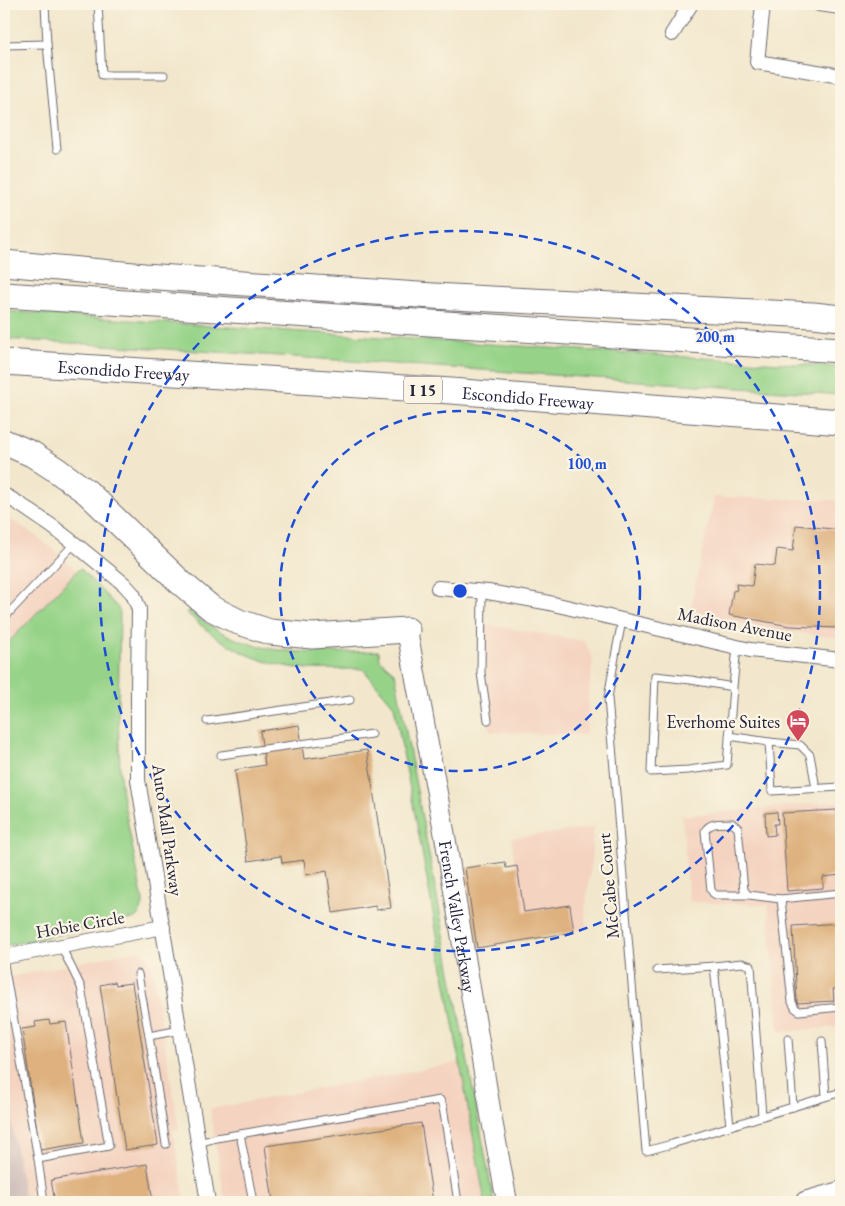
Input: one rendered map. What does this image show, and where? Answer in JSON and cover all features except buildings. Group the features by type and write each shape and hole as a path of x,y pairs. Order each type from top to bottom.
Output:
{"highway":[{"path":"4,264 144,276 423,295 841,318"},
{"path":"4,295 841,350"},
{"name":"Escondido Freeway","path":"4,362 452,391 841,422"},
{"path":"4,442 32,454 87,492 180,582 211,608 239,622 270,632 312,636 407,630"}],"main road":[{"name":"French Valley Parkway","path":"407,630 446,842 507,1202"},
{"path":"806,1202 841,1192"}],"street":[{"path":"672,34 691,4"},
{"path":"762,4 756,62 841,76"},
{"path":"819,4 841,7"},
{"name":"Auto Mall Parkway","path":"4,495 74,543 124,584 133,594 140,609 138,780 208,1202"},
{"name":"Madison Avenue","path":"438,588 482,591 545,602 750,650 841,660"},
{"name":"Hobie Circle","path":"4,957 163,928"}],"lane":[{"path":"45,4 57,149"},
{"path":"98,4 102,75 164,75"},
{"path":"4,45 47,44"},
{"path":"4,618 74,543"},
{"path":"482,591 481,672 488,720"},
{"name":"McCabe Court","path":"622,620 608,698 646,1150 730,1126"},
{"path":"733,687 655,676 651,772 727,765 738,647"},
{"path":"207,721 350,700"},
{"path":"221,755 372,734"},
{"path":"729,736 800,745 810,755 816,788"},
{"path":"769,742 772,791 841,787"},
{"path":"748,895 744,890 738,828 732,823 709,826 705,832 711,890 716,895 748,895 781,899 841,893"},
{"path":"781,899 792,1002 795,1008 799,1011 841,1007"},
{"path":"38,1159 109,1146 81,986 61,946"},
{"path":"657,970 742,963 751,966 762,1116"},
{"path":"4,964 44,1202"},
{"path":"714,966 730,1126 838,1093 841,1089"},
{"path":"138,974 166,1144"},
{"path":"148,1036 180,1030"},
{"path":"788,1039 793,1107"},
{"path":"822,1041 826,1096"},
{"path":"198,1143 240,1134 440,1100 443,1107 458,1202"},
{"path":"240,1134 253,1202"}],"shaded area":[{"path":"714,497 841,500 841,638 769,629 690,610"},
{"path":"4,515 36,536 77,571 4,647"},
{"path":"483,624 584,641 593,658 586,735 490,732 483,695"},
{"path":"841,801 841,1027 779,1032 768,905 689,902 682,816"},
{"path":"593,828 591,866 585,910 587,928 527,939 511,838"},
{"path":"139,950 147,954 153,972 179,1129 173,1130 185,1202 25,1202 9,1108 4,1109 4,978"},
{"path":"460,1062 485,1202 225,1202 210,1109"},
{"path":"9,1108 25,1202 4,1202 4,1109"}],"green space":[{"path":"4,311 841,367 841,395 4,339"},
{"path":"80,568 118,608 120,613 118,711 120,774 122,794 143,901 142,907 139,914 133,919 4,946 4,647"},
{"path":"190,611 212,627 234,638 257,646 304,652 379,651 380,660 395,673 494,1202 485,1202 394,706 363,669 309,669 274,664 258,659 213,635 186,612"}],"place":[{"name":"Everhome Suites","path":"798,742"}]}
